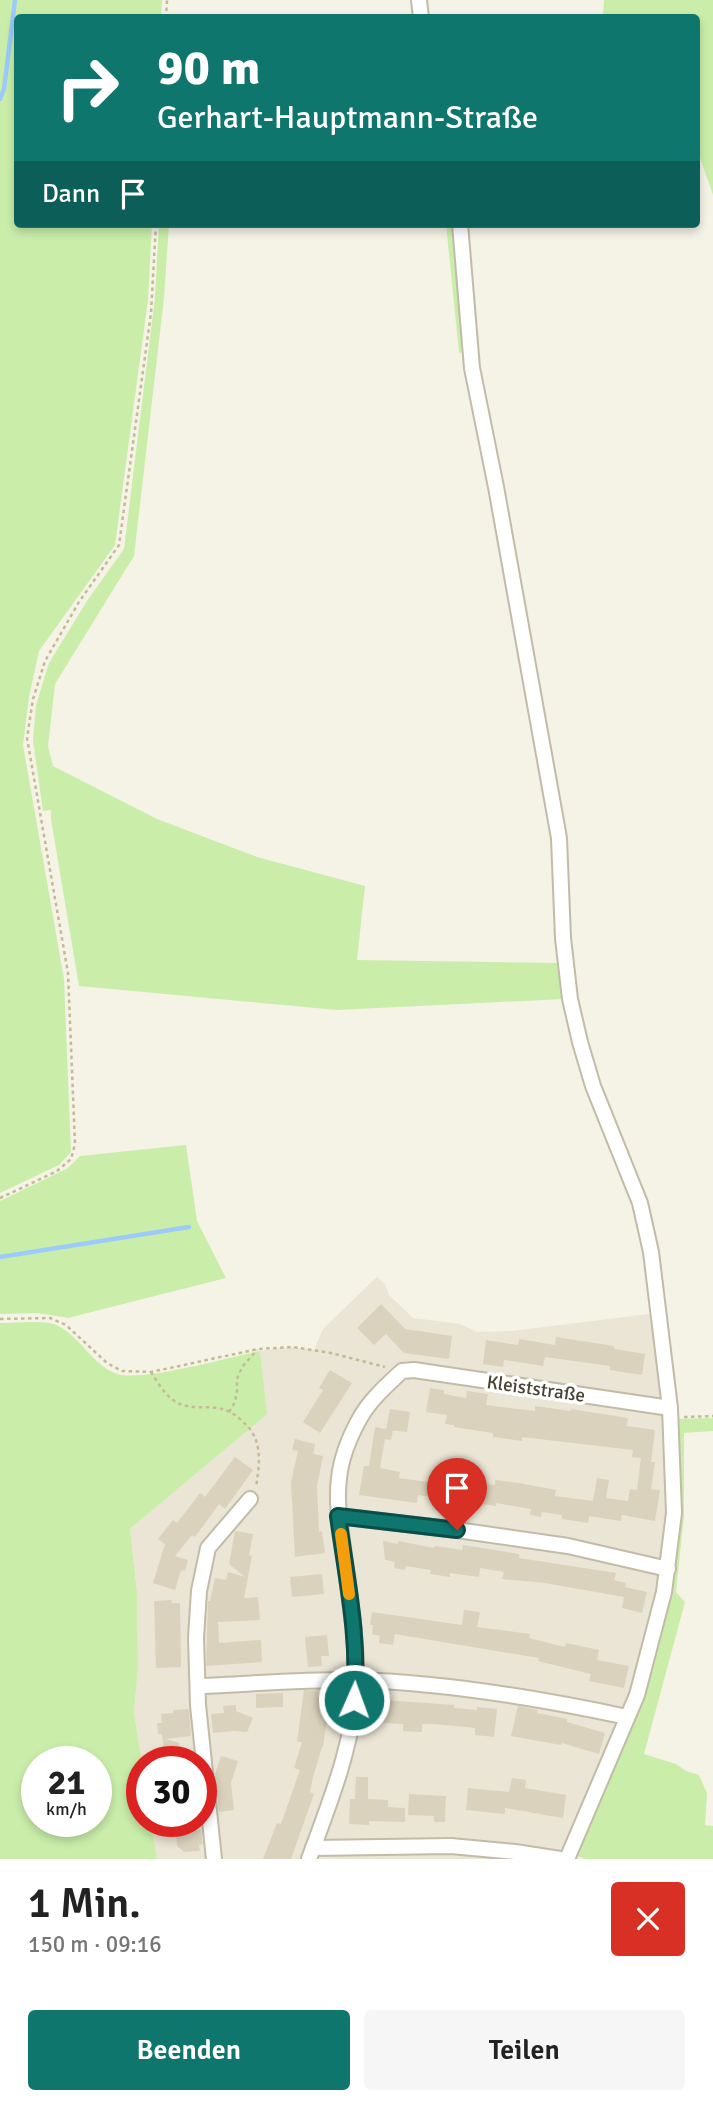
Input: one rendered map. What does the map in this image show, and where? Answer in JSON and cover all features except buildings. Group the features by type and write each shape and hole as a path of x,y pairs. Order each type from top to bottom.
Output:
{"street":[{"path":"460,228 472,368 559,838 563,938 570,999 593,1086 640,1203 651,1252 670,1413 674,1513 664,1592 637,1695 567,1859"},
{"name":"Kleiststraße","path":"402,1371 414,1370 670,1413"},
{"path":"402,1371 360,1417 348,1443 338,1478 338,1516 354,1635 356,1680 352,1720 340,1772 311,1854 451,1846 560,1859"},
{"path":"214,1859 198,1705 196,1638 199,1591 208,1548 250,1499"},
{"path":"338,1516 568,1546 668,1569"},
{"path":"199,1686 356,1680 421,1684 534,1697 627,1717"}],"path":[{"path":"0,1198 57,1171 71,1159 75,1144 68,973 27,738 33,699 45,661 79,602 119,545 151,313 156,228"},
{"path":"0,1319 50,1318 66,1325 115,1368 122,1371 150,1372 258,1349 293,1347 331,1353 402,1371"},
{"path":"229,1412 235,1402 237,1379 242,1367 258,1349"},
{"path":"150,1372 166,1393 181,1405 220,1408 247,1424 256,1437 260,1451 256,1487 250,1499"},
{"path":"670,1413 713,1416"}],"shaded area":[{"path":"377,1277 385,1284 389,1295 413,1318 460,1324 477,1332 512,1331 657,1313 668,1417 668,1546 638,1680 568,1855 581,1859 157,1859 153,1837 217,1837 217,1746 139,1746 134,1712 138,1668 137,1592 130,1529 266,1414 260,1351 293,1347 314,1350 323,1329"}],"green space":[{"path":"0,0 162,0 161,14 14,14 14,228 152,228 148,300 115,545 39,651 29,697 23,745 64,979 71,1152 59,1165 0,1193"},
{"path":"604,0 713,0 713,195 700,158 700,14 603,14"},
{"path":"159,228 169,228 164,298 134,556 55,684 48,746 53,766 157,819 257,857 365,886 357,960 560,963 564,999 337,1010 79,986 51,810 43,811 33,741 36,705 49,663 87,601 124,549 155,297"},
{"path":"446,228 454,228 464,352 459,353"},
{"path":"186,1145 197,1221 226,1278 68,1318 38,1313 0,1314 0,1201 68,1168 80,1156"},
{"path":"0,1323 54,1324 71,1335 108,1370 129,1376 166,1372 260,1351 267,1414 130,1529 137,1592 138,1668 134,1712 139,1746 126,1746 126,1837 153,1837 157,1859 0,1859"},
{"path":"713,1418 713,1431 684,1433 684,1516 676,1592 685,1602 644,1754 699,1775 707,1793 705,1825 713,1826 713,1859 585,1859 571,1854 639,1695 667,1591 672,1419"}],"waterway":[{"path":"0,99 4,89 15,0"},
{"path":"0,1257 189,1227"}],"slow traffic":[{"path":"341,1534 349,1594"}],"route":[{"path":"354,1700 354,1635 338,1516 457,1530"}]}
